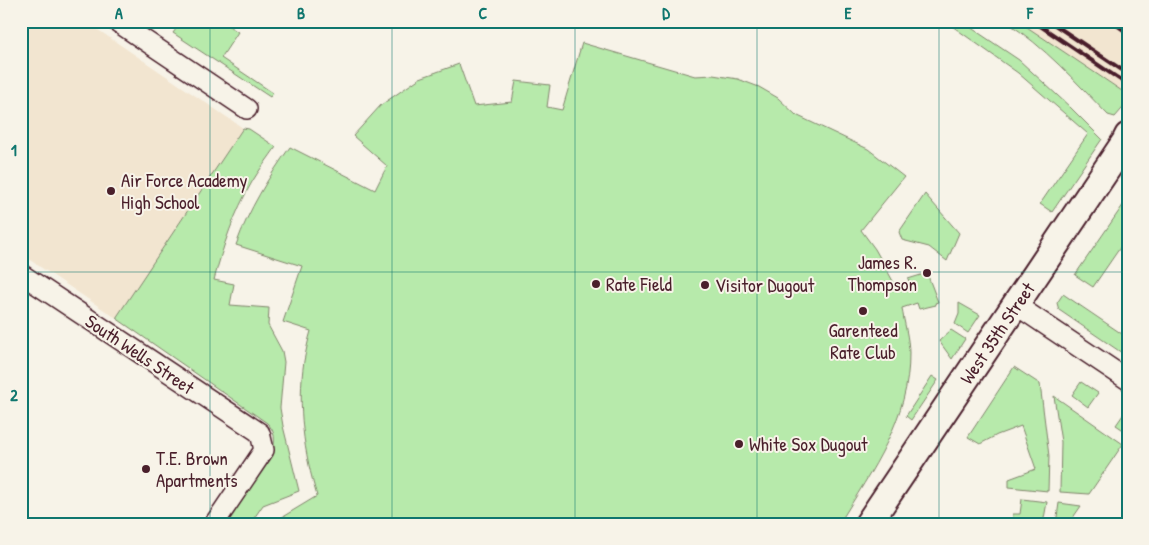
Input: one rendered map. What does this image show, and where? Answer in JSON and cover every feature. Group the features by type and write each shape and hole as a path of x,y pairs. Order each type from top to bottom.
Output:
{"main road":[{"name":"West 35th Street","path":"868,524 1127,139"}],"street":[{"path":"116,21 246,109"},
{"name":"South Wells Street","path":"21,274 260,433 264,450 214,524"},
{"path":"1016,305 1128,380"}],"shaded area":[{"name":"Air Force Academy High School","path":"21,21 85,21 243,128 116,318 21,254"},
{"path":"1018,21 1121,21 1128,26 1128,95"}],"green space":[{"path":"182,21 221,21 238,32 221,58 273,93 270,97 173,33"},
{"path":"945,21 961,21 1019,60 1102,139 1052,212 1040,204 1088,134 1018,73"},
{"path":"1005,21 1018,21 1128,95 1128,102 1115,117 1108,115 1046,53"},
{"name":"Rate Field","path":"582,43 695,76 713,75 738,79 759,87 778,98 796,115 868,149 904,177 861,230 875,249 898,290 911,286 908,279 924,274 926,277 928,276 938,302 935,303 936,305 919,309 917,303 902,308 909,353 908,377 903,400 887,443 864,484 839,524 282,524 279,519 317,496 305,446 301,395 304,361 311,331 283,322 302,266 236,245 253,206 267,182 290,147 375,190 387,166 353,136 381,105 420,78 459,64 474,106 512,102 516,81 550,85 547,107 562,110"},
{"path":"243,128 249,129 276,147 255,178 234,218 214,280 234,284 230,305 269,308 268,325 282,351 284,362 280,408 299,491 263,505 250,524 225,524 273,452 274,440 272,430 267,423 116,318"},
{"path":"925,194 959,233 947,261 929,247 902,240 899,232"},
{"path":"1128,198 1128,236 1093,287 1075,275"},
{"path":"1063,294 1128,338 1128,351 1125,355 1059,310 1057,303"},
{"path":"959,303 980,315 968,333 955,324 959,314"},
{"path":"951,330 965,339 952,359 939,341"},
{"path":"1014,367 1040,384 1049,456 1048,491 1009,487 1009,479 1036,469 1021,426 980,444 968,437"},
{"path":"932,376 938,380 911,420 906,416"},
{"path":"1081,382 1098,393 1088,407 1072,395"},
{"path":"1054,396 1123,444 1089,494 1060,492 1061,442"},
{"path":"1125,412 1128,413 1128,433 1116,425"},
{"path":"1022,499 1047,502 1043,524 1012,523 1013,514 1020,514"},
{"path":"1059,503 1081,506 1072,519 1079,524 1056,524"}],"railway":[{"path":"1033,21 1128,85"},
{"path":"1049,21 1128,74"},
{"path":"1111,21 1128,33"}],"place":[{"name":"Air Force Academy High School","path":"111,191"},
{"name":"James R. Thompson","path":"927,273"},
{"name":"Rate Field","path":"596,284"},
{"name":"Visitor Dugout","path":"705,285"},
{"name":"Garenteed Rate Club","path":"863,311"},
{"name":"White Sox Dugout","path":"739,444"},
{"name":"T.E. Brown Apartments","path":"146,469"}]}
